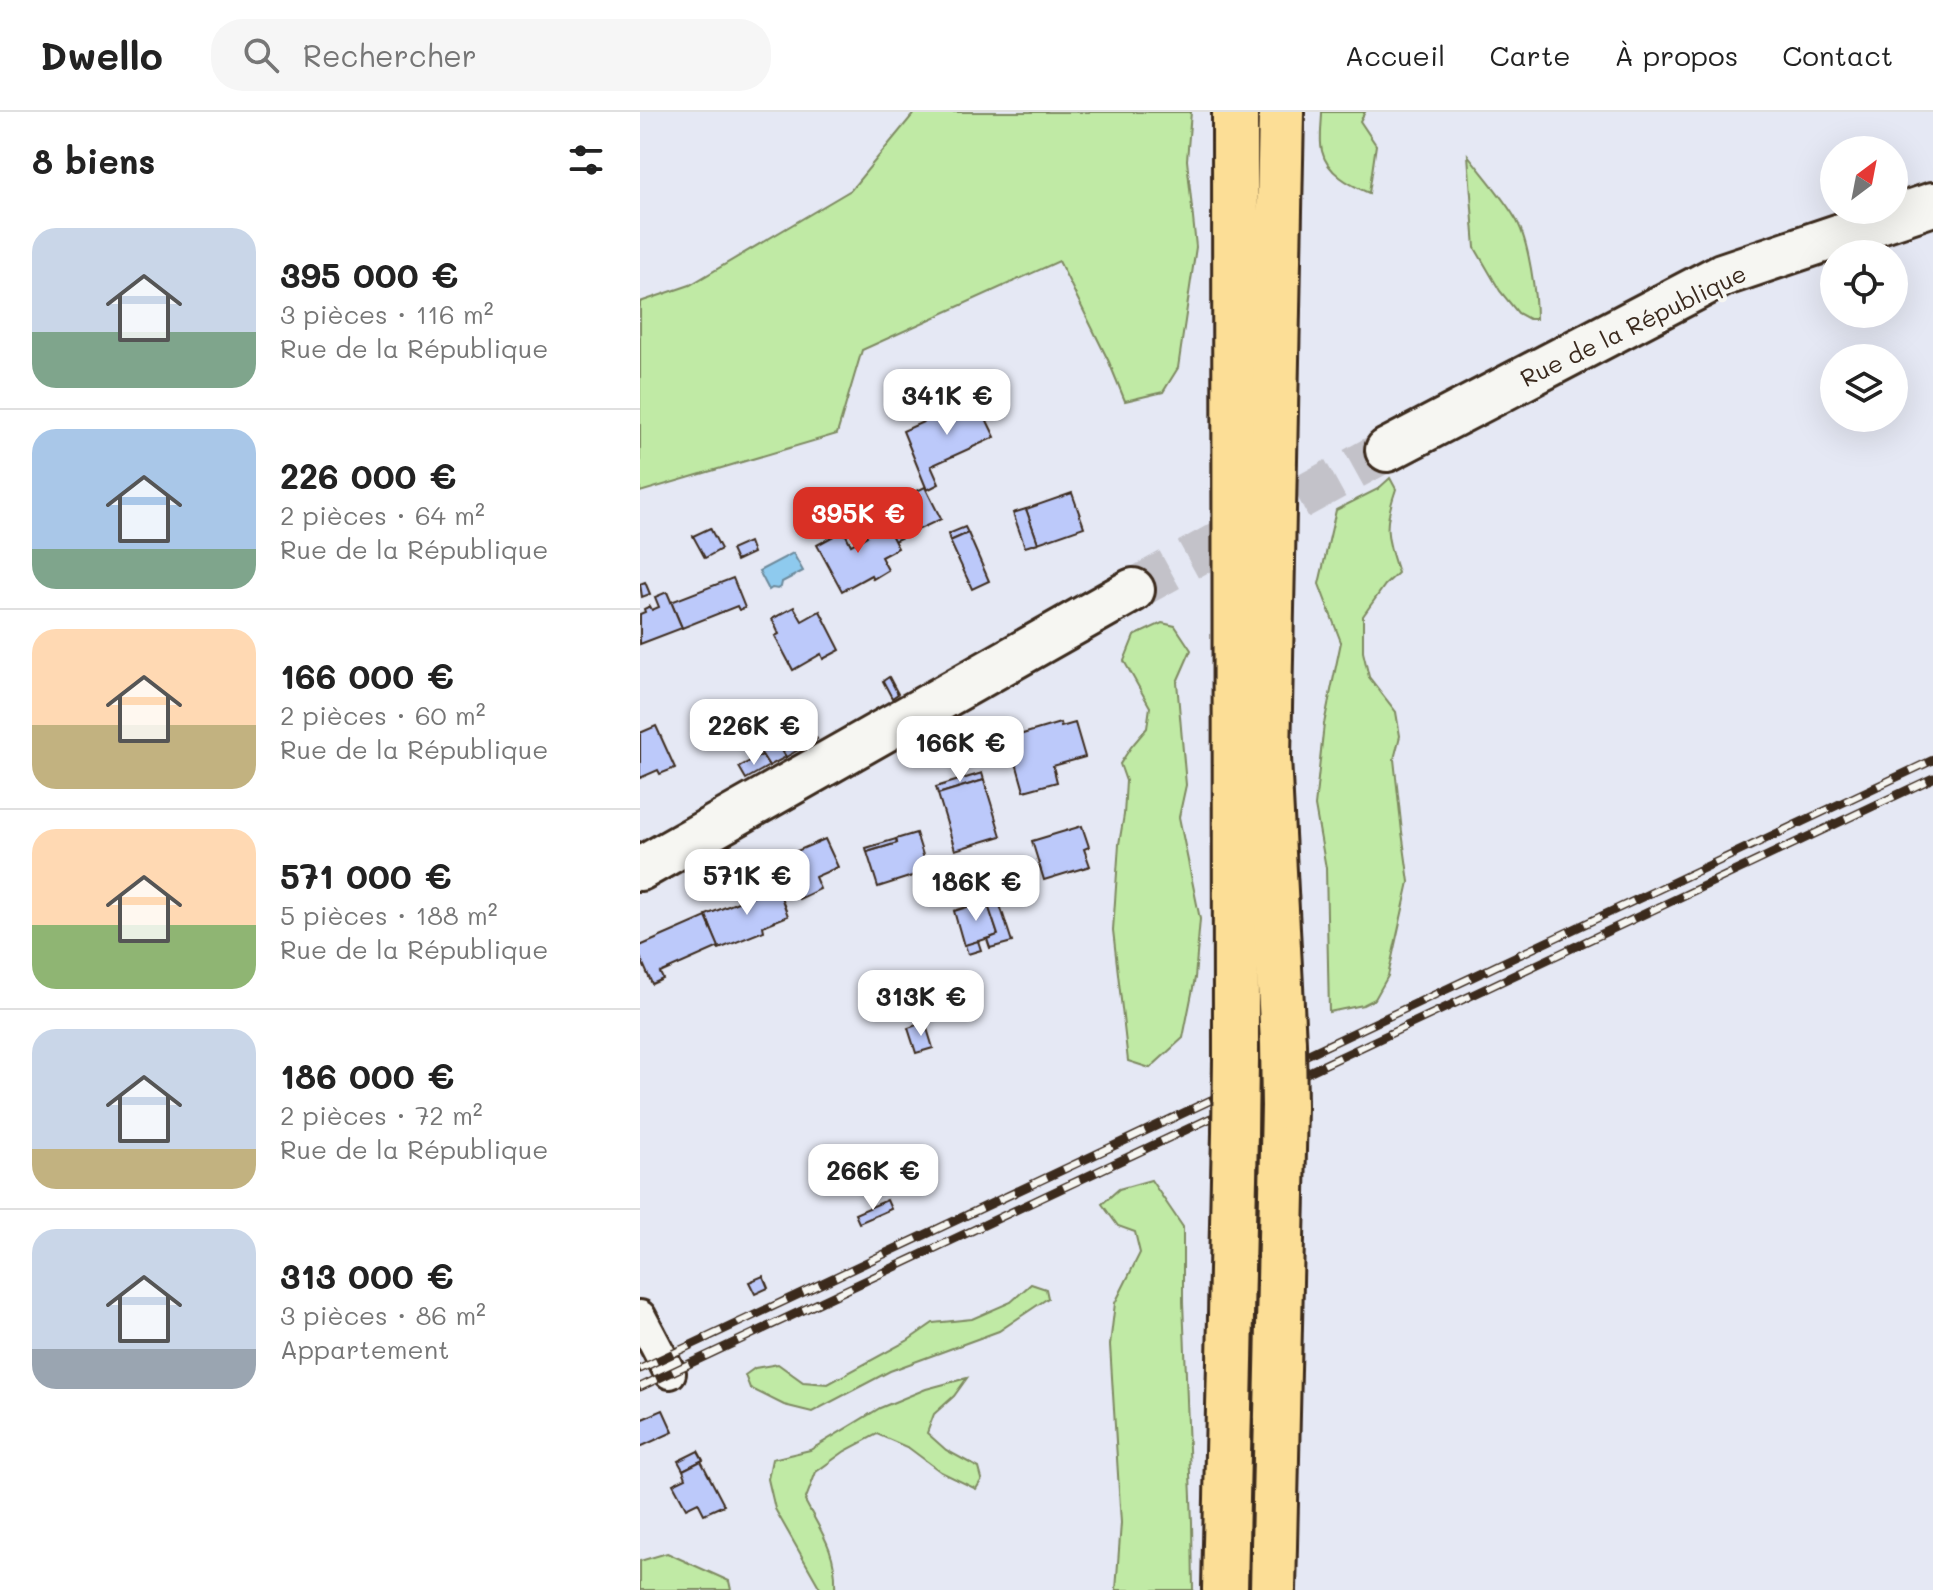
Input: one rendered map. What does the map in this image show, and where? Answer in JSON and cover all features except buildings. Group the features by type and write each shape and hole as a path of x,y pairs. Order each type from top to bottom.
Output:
{"main road":[{"path":"1225,1590 1236,1060 1235,112"},
{"path":"1273,1590 1284,1106 1268,758 1281,112"}],"street":[{"name":"Rue de la République","path":"1387,450 1722,275 1933,204"},
{"path":"640,869 1133,590"},
{"path":"640,1316 670,1373"}],"green space":[{"path":"915,112 1191,112 1187,160 1196,247 1178,368 1163,392 1125,401 1059,261 862,350 837,434 640,492 640,302 690,285 851,190"},
{"path":"1322,112 1365,112 1360,121 1376,145 1369,193 1340,177 1329,166 1322,151"},
{"path":"1468,155 1517,221 1531,269 1536,319 1518,313 1500,291 1475,248"},
{"path":"1390,478 1396,489 1388,531 1398,573 1385,585 1363,616 1363,652 1369,677 1396,712 1400,736 1394,759 1409,882 1388,976 1375,999 1363,1005 1329,1012 1326,868 1315,806 1324,724 1341,642 1319,584 1336,510 1378,489"},
{"path":"1162,623 1175,626 1191,650 1177,682 1186,785 1179,817 1200,919 1195,978 1183,1038 1150,1068 1128,1061 1113,930 1126,781 1120,764 1147,728 1150,707 1124,661 1134,636"},
{"path":"1151,1180 1183,1227 1193,1590 1116,1590 1121,1523 1110,1345 1115,1303 1140,1253 1135,1232 1118,1226 1102,1204 1119,1189"},
{"path":"1031,1284 1046,1289 1048,1298 999,1331 890,1371 812,1412 784,1405 750,1388 745,1375 755,1368 778,1364 803,1382 828,1384 907,1341 933,1323 972,1319 1011,1302"},
{"path":"967,1378 954,1396 934,1414 927,1433 946,1450 979,1468 982,1479 976,1489 941,1472 909,1448 877,1434 845,1451 816,1472 805,1501 827,1543 835,1577 835,1590 821,1590 775,1509 768,1479 772,1459 810,1450 880,1408 926,1389"},
{"path":"667,1553 729,1581 731,1590 640,1590 640,1561"}],"water":[{"path":"793,553 803,571 782,582 778,589 769,590 759,571"}],"tunnel":[{"path":"1133,590 1387,450"}],"railway":[{"path":"640,1369 1933,760"},
{"path":"640,1387 1933,778"}]}
